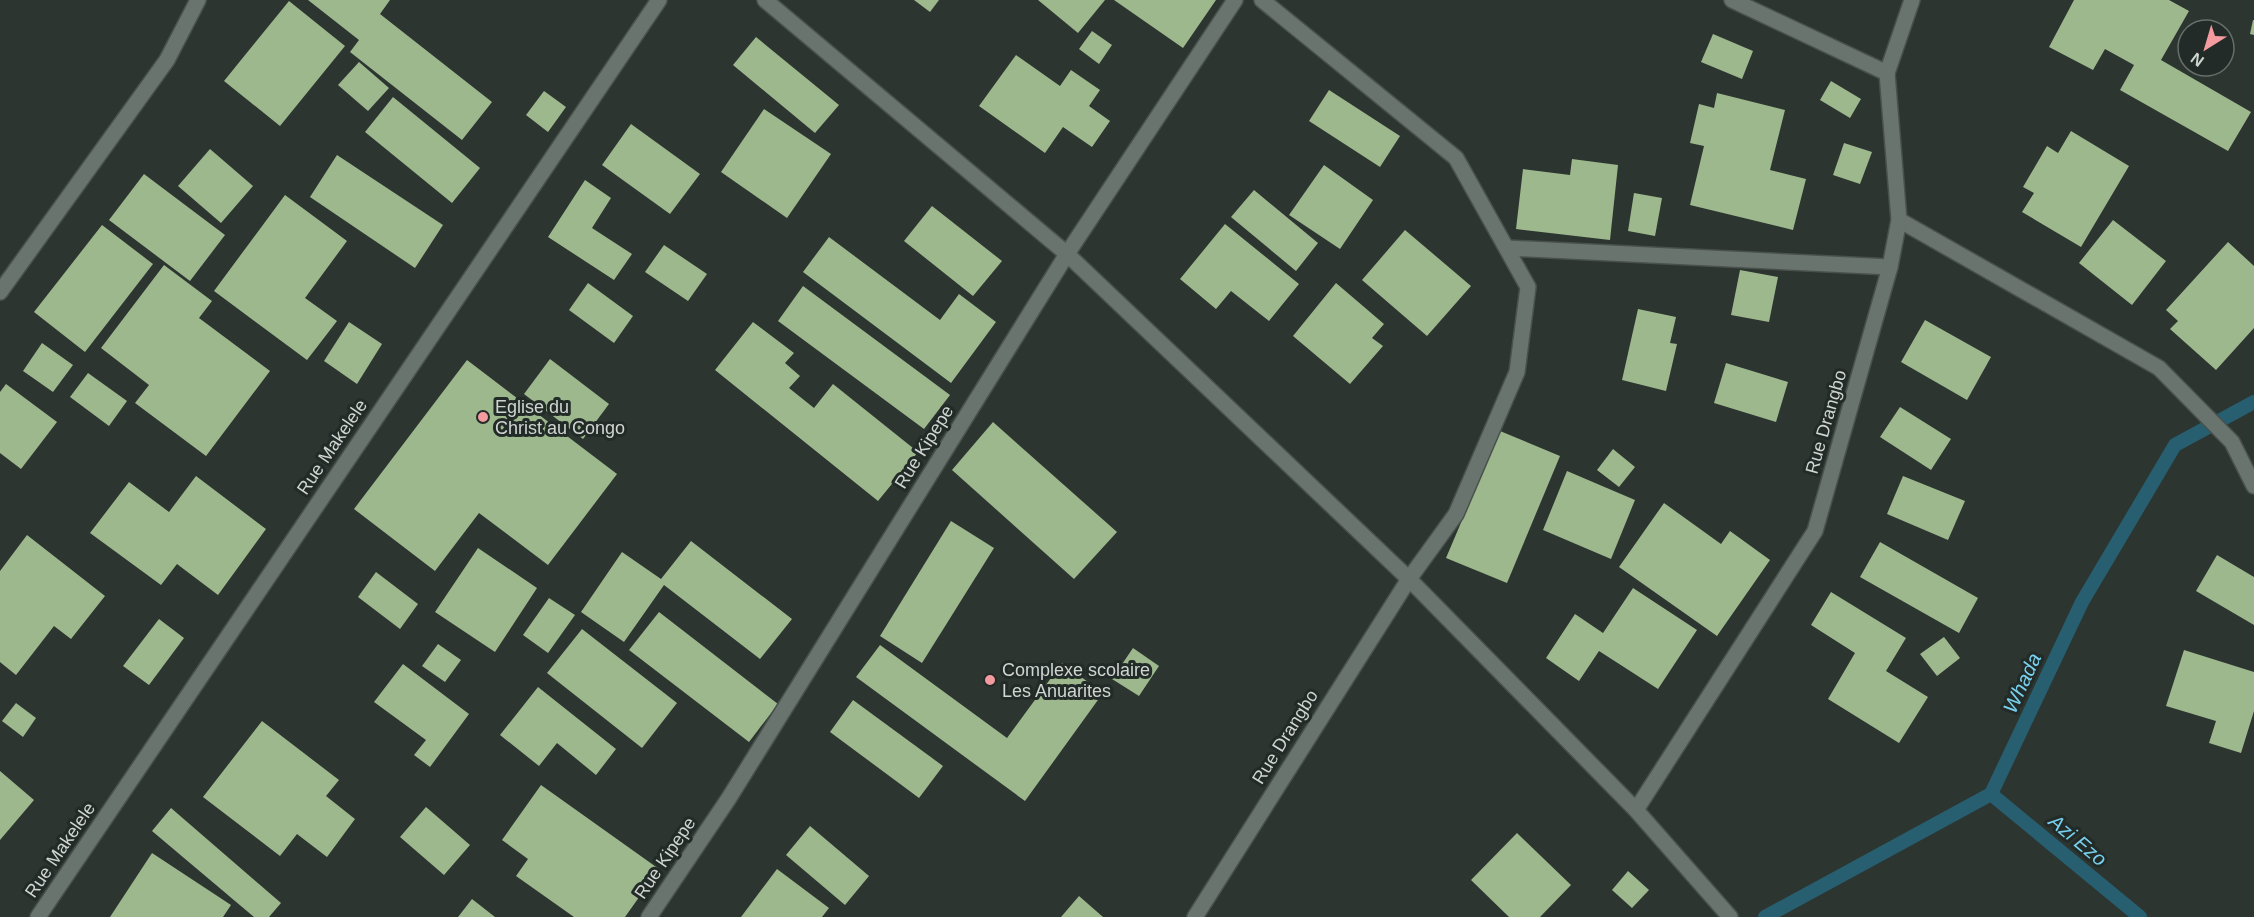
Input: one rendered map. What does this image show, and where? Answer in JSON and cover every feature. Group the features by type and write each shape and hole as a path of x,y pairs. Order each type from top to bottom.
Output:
{"street":[{"path":"0,292 168,60 198,0"},
{"name":"Rue Makelele","path":"38,917 659,0"},
{"path":"765,0 1067,254 1409,579 1636,810 1729,916"},
{"name":"Rue Kipepe","path":"649,917 729,798 1067,254 1234,0"},
{"name":"Rue Drangbo","path":"1195,917 1409,579 1456,514 1517,372 1528,287 1456,158 1263,0"},
{"path":"1732,0 1887,73"},
{"name":"Rue Drangbo","path":"1636,810 1815,531 1890,267 1899,220 1887,73 1912,0"},
{"path":"1899,220 2159,368 2232,442 2254,486"},
{"path":"1507,248 1890,267"}],"building":[{"path":"308,0 390,0 380,14 492,102 462,140 350,52 359,40"},
{"path":"914,0 939,0 930,12"},
{"path":"1038,0 1105,0 1078,33"},
{"path":"1114,0 1216,0 1183,48"},
{"path":"2074,0 2169,0 2189,11 2185,18 2176,18 2176,34 2161,60 2176,69 2176,78 2192,78 2251,112 2228,151 2120,90 2134,65 2105,49 2093,70 2049,47"},
{"path":"289,1 345,46 280,126 224,81"},
{"path":"2254,20 2254,35 2250,34"},
{"path":"1092,31 1112,45 1099,64 1079,49"},
{"path":"1713,34 1753,51 1742,79 1701,62"},
{"path":"756,37 839,105 815,133 733,65"},
{"path":"1016,55 1060,86 1071,70 1100,90 1089,106 1110,121 1092,147 1063,127 1045,153 979,106"},
{"path":"359,62 389,88 368,111 338,85"},
{"path":"1831,81 1861,99 1850,118 1820,100"},
{"path":"1329,90 1400,136 1380,167 1309,121"},
{"path":"544,91 566,107 548,132 526,115"},
{"path":"1717,93 1785,110 1770,170 1806,179 1793,230 1690,205 1704,146 1690,143 1699,104 1714,108"},
{"path":"393,97 480,168 452,203 365,132"},
{"path":"764,109 831,154 787,218 721,172"},
{"path":"631,124 700,174 670,214 602,165"},
{"path":"2071,131 2129,166 2081,247 2022,212 2034,193 2023,187 2047,146 2058,153"},
{"path":"1844,143 1872,152 1860,184 1833,175"},
{"path":"210,149 253,186 221,223 178,186"},
{"path":"337,155 443,225 415,268 310,197"},
{"path":"1572,159 1618,165 1610,240 1516,229 1523,169 1570,175"},
{"path":"1324,165 1373,200 1340,249 1289,215"},
{"path":"144,174 225,235 190,281 109,220"},
{"path":"585,180 611,198 592,228 632,254 614,280 548,237"},
{"path":"1254,190 1318,243 1296,271 1231,217"},
{"path":"1634,193 1662,198 1655,236 1628,231"},
{"path":"285,195 347,241 305,298 337,321 307,360 214,291"},
{"path":"932,206 1002,261 973,296 904,241"},
{"path":"2113,220 2166,261 2132,305 2079,263"},
{"path":"1225,224 1299,284 1269,321 1231,291 1216,309 1180,279"},
{"path":"102,225 153,264 85,352 34,312"},
{"path":"1405,230 1471,286 1427,336 1362,280"},
{"path":"829,237 940,320 959,294 996,322 951,383 803,272"},
{"path":"2228,242 2254,266 2254,328 2216,370 2170,329 2178,321 2166,310"},
{"path":"664,245 707,274 688,301 645,272"},
{"path":"164,265 212,301 199,318 270,371 206,456 135,403 149,385 101,348"},
{"path":"1740,270 1778,277 1769,322 1731,315"},
{"path":"588,283 633,316 614,343 569,310"},
{"path":"1336,283 1384,324 1372,338 1383,346 1350,384 1293,336"},
{"path":"803,286 950,395 924,429 778,321"},
{"path":"1638,309 1676,317 1670,343 1677,344 1666,391 1622,380"},
{"path":"1925,320 1991,357 1967,400 1901,362"},
{"path":"349,322 382,344 357,384 324,361"},
{"path":"753,322 794,353 785,363 800,376 789,388 814,408 833,384 918,452 878,501 715,370"},
{"path":"42,343 73,365 53,392 23,371"},
{"path":"550,359 609,404 583,439 524,394"},
{"name":"Eglise du Christ au Congo","path":"467,360 617,474 548,565 479,513 435,571 354,509"},
{"path":"1726,363 1788,382 1776,422 1714,403"},
{"path":"88,373 127,401 109,426 70,397"},
{"path":"6,384 57,422 21,469 0,453 0,392"},
{"path":"1900,407 1951,439 1931,470 1880,437"},
{"path":"993,422 1117,532 1074,579 952,470"},
{"path":"1500,431 1560,456 1507,583 1446,558"},
{"path":"1613,449 1635,467 1619,487 1597,470"},
{"path":"1567,471 1635,500 1611,559 1543,530"},
{"path":"196,476 266,529 218,595 177,564 161,585 90,533 129,482 169,512"},
{"path":"1903,476 1965,501 1948,540 1887,514"},
{"path":"1664,503 1721,544 1730,531 1770,560 1717,636 1619,567"},
{"path":"951,521 994,548 922,663 880,636"},
{"path":"27,535 105,596 71,639 54,626 16,675 0,662 0,571"},
{"path":"691,541 792,619 760,659 664,585 624,642 581,612 622,552 661,579"},
{"path":"1880,542 1978,598 1959,633 1860,577"},
{"path":"478,548 537,588 495,652 435,612"},
{"path":"2217,555 2254,577 2254,625 2196,591"},
{"path":"376,572 418,604 400,629 358,597"},
{"path":"1633,588 1697,630 1658,689 1599,651 1579,681 1546,658 1575,614 1603,633"},
{"path":"1831,592 1906,638 1886,671 1928,697 1899,743 1828,699 1855,653 1811,625"},
{"path":"549,598 575,615 548,653 523,635"},
{"path":"659,612 778,704 749,742 629,650"},
{"path":"159,619 184,638 149,685 123,666"},
{"path":"582,629 677,703 642,748 547,673"},
{"path":"1944,637 1960,658 1937,676 1920,654"},
{"path":"438,644 461,660 445,682 422,666"},
{"path":"880,645 1007,738 1062,663 1103,693 1025,801 856,677"},
{"path":"1133,648 1159,666 1139,696 1112,679"},
{"path":"2184,650 2254,672 2254,711 2241,753 2209,743 2216,721 2166,706"},
{"path":"403,664 469,714 430,767 414,755 426,740 374,702"},
{"path":"538,687 616,749 596,775 557,743 539,766 500,735"},
{"path":"853,700 943,766 919,798 830,732"},
{"path":"16,703 36,718 23,737 2,721"},
{"path":"262,721 339,780 326,796 355,819 327,857 297,834 280,856 203,797"},
{"path":"0,771 34,800 0,840"},
{"path":"541,785 659,869 625,917 574,917 516,876 528,859 502,840"},
{"path":"426,807 470,845 444,875 400,837"},
{"path":"171,808 281,903 269,917 254,917 152,831"},
{"path":"810,826 869,876 845,905 786,855"},
{"path":"1517,833 1571,885 1540,917 1509,917 1471,880"},
{"path":"152,853 231,905 223,917 110,917"},
{"path":"777,869 829,908 822,917 741,917"},
{"path":"1628,871 1649,890 1632,908 1612,890"},
{"path":"1079,896 1103,917 1061,917"},
{"path":"472,899 495,917 458,917"}],"waterway":[{"name":"Whada","path":"1765,917 1991,794 2082,602 2175,445 2254,402"},
{"name":"Azi Ezo","path":"1991,794 2140,917"}],"place":[{"name":"Eglise du Christ au Congo","path":"483,417"},
{"name":"Complexe scolaire Les Anuarites","path":"990,680"}]}
